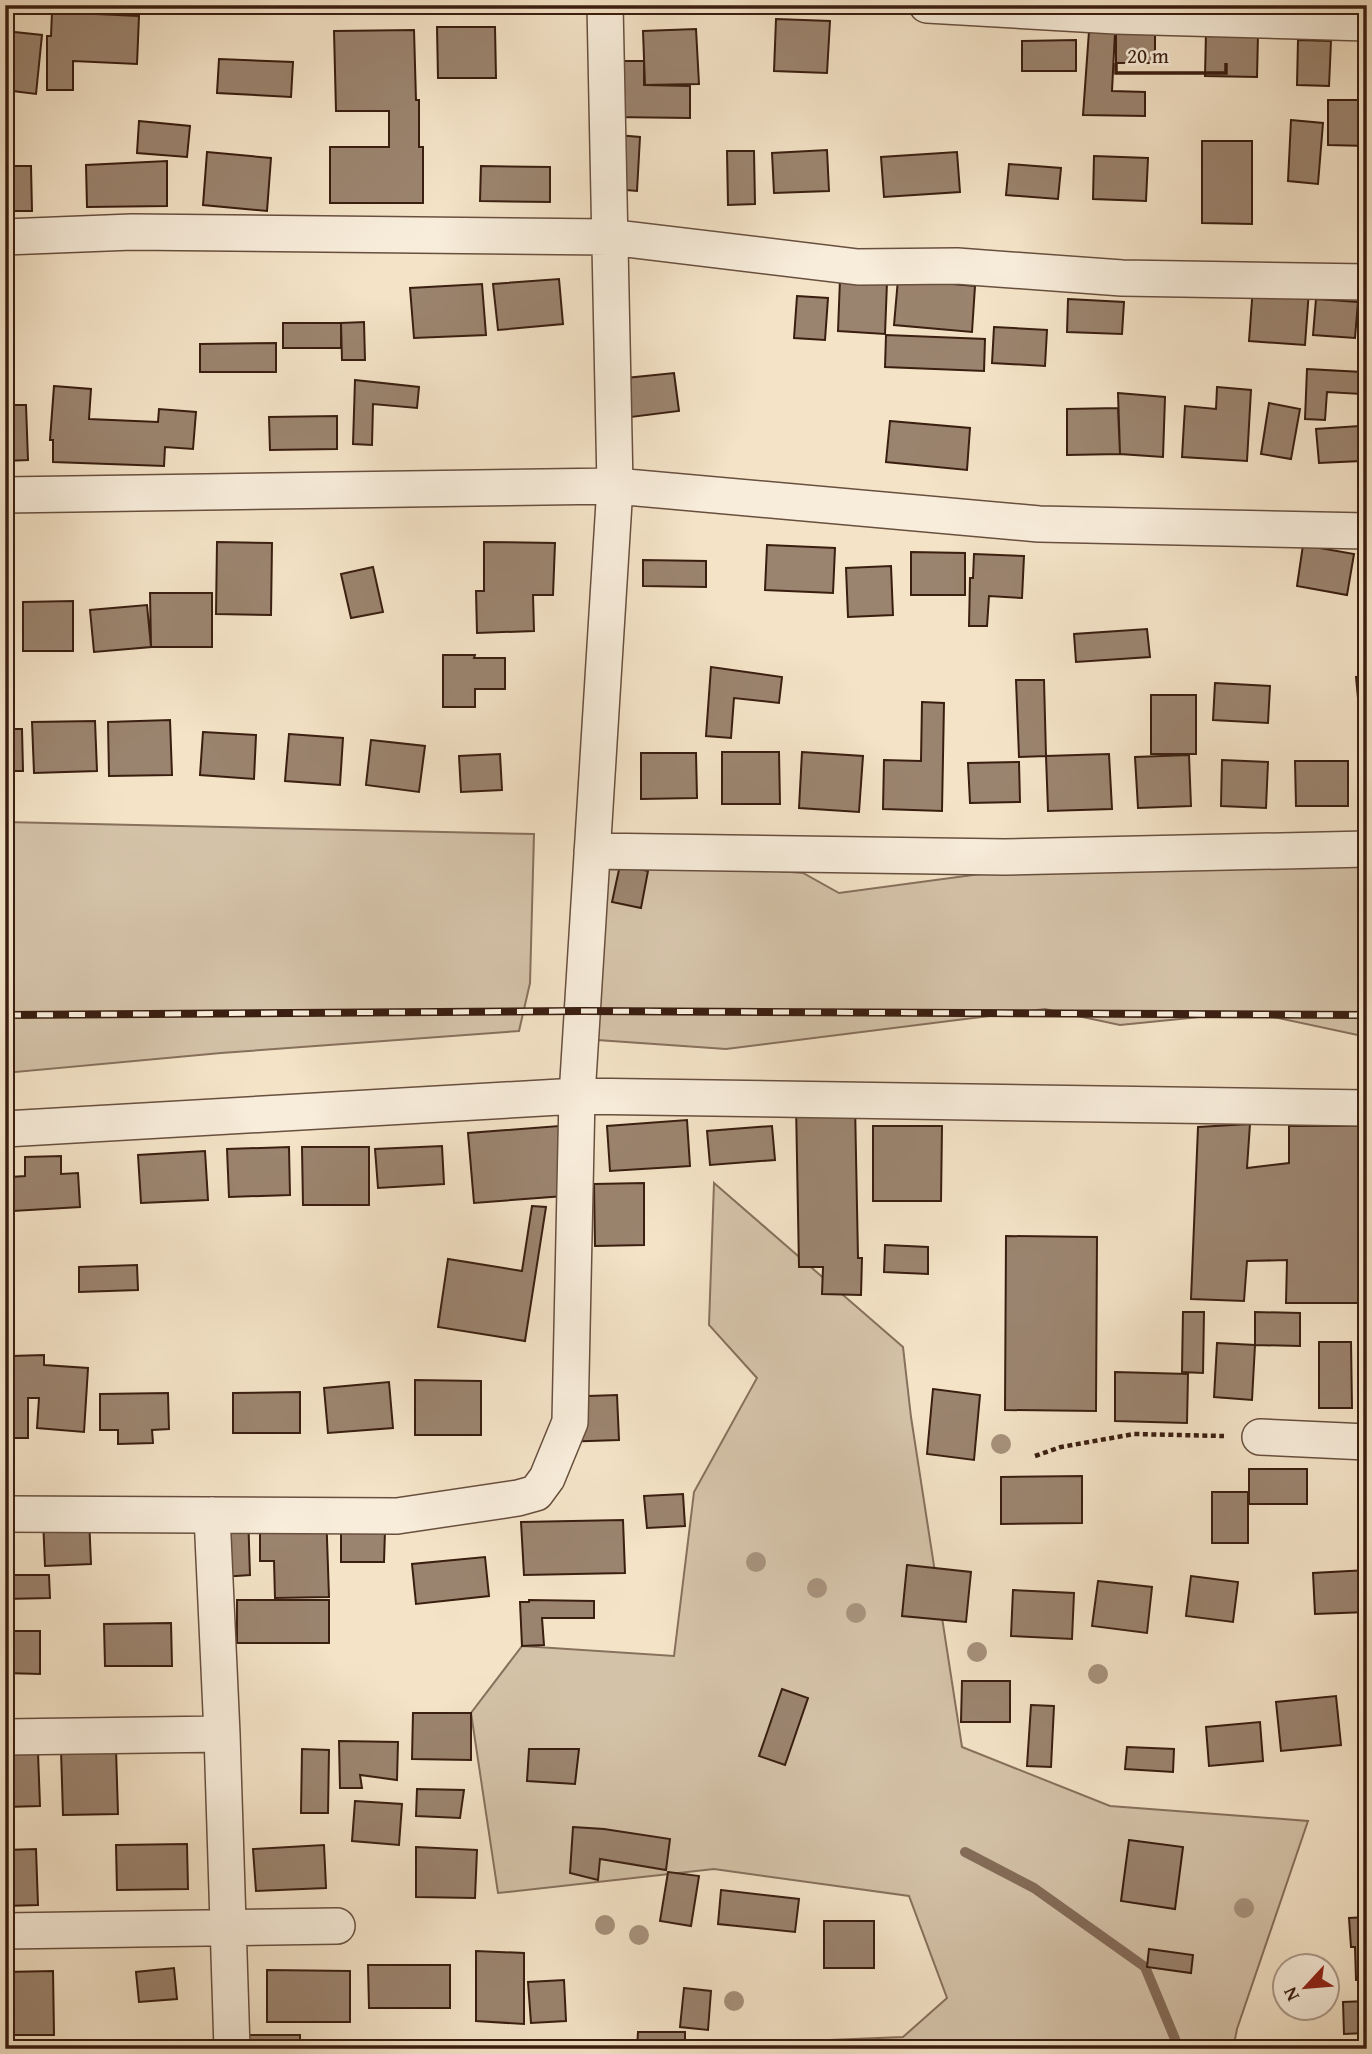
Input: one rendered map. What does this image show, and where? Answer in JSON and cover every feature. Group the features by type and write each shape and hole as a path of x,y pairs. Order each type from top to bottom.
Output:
{"street":[{"path":"5,1514 397,1516 518,1499 536,1493 547,1478 570,1422 577,1096 615,486 605,5"},
{"path":"927,5 1116,16 1367,23"},
{"path":"5,237 132,232 609,237 858,267 957,265 1135,278 1367,282"},
{"path":"5,495 615,486 1039,524 1367,531"},
{"path":"592,851 1005,857 1367,849"},
{"path":"5,1129 577,1096 1367,1108"},
{"path":"1260,1437 1367,1442"},
{"path":"212,1515 232,2049"},
{"path":"5,1737 222,1734"},
{"path":"5,1931 337,1926"}],"path":[{"path":"1035,1456 1060,1447 1134,1434 1260,1437"}],"shaded area":[{"path":"5,822 534,834 530,983 519,1031 221,1053 5,1073"},
{"path":"593,856 803,873 839,893 1010,870 1367,857 1367,1037 1250,1012 1120,1025 1045,1009 726,1049 569,1038"},
{"path":"714,1183 903,1347 911,1417 962,1747 1110,1806 1308,1821 1237,2029 1233,2049 831,2049 830,2040 903,2037 947,1998 909,1896 714,1869 498,1893 471,1713 522,1646 674,1656 694,1492 757,1378 709,1325"}],"building":[{"path":"52,12 139,16 137,64 73,61 73,90 47,90 47,36 51,36"},
{"path":"776,19 830,21 827,73 774,71"},
{"path":"437,27 495,27 496,78 438,78"},
{"path":"696,29 699,84 645,85 643,31"},
{"path":"414,30 419,147 423,147 423,203 330,203 330,147 389,147 389,111 336,111 334,31"},
{"path":"1116,30 1155,30 1155,63 1116,63"},
{"path":"5,31 42,35 36,94 5,90"},
{"path":"1089,31 1115,33 1112,91 1145,92 1145,116 1083,115"},
{"path":"1206,32 1258,34 1257,77 1205,76"},
{"path":"1076,40 1076,71 1022,71 1022,41"},
{"path":"1298,40 1331,41 1329,86 1297,85"},
{"path":"219,59 293,62 291,97 217,93"},
{"path":"611,61 644,61 644,85 690,86 690,118 611,117"},
{"path":"1328,100 1367,100 1367,146 1328,145"},
{"path":"1291,120 1323,123 1318,184 1288,181"},
{"path":"139,121 190,126 187,157 137,153"},
{"path":"617,135 640,137 637,191 614,189"},
{"path":"1202,141 1252,141 1252,224 1202,223"},
{"path":"827,150 829,191 774,193 772,153"},
{"path":"727,151 754,151 755,204 728,205"},
{"path":"207,152 271,158 267,211 203,205"},
{"path":"957,152 960,192 884,197 881,157"},
{"path":"1094,156 1148,158 1146,201 1093,199"},
{"path":"167,161 167,206 87,207 86,165"},
{"path":"1009,164 1061,168 1058,199 1006,195"},
{"path":"5,166 31,166 32,211 5,211"},
{"path":"481,166 550,167 550,202 480,201"},
{"path":"559,279 563,324 498,330 493,284"},
{"path":"840,279 887,282 885,334 838,331"},
{"path":"898,279 975,286 972,332 894,325"},
{"path":"482,284 486,335 414,338 410,288"},
{"path":"1253,286 1309,290 1305,345 1249,341"},
{"path":"797,296 828,298 825,340 794,338"},
{"path":"1068,299 1124,302 1122,334 1067,332"},
{"path":"1316,299 1358,302 1355,338 1313,335"},
{"path":"364,322 365,360 342,360 341,323"},
{"path":"283,323 341,323 341,348 283,348"},
{"path":"994,327 1047,330 1045,366 992,363"},
{"path":"886,335 985,339 984,371 885,367"},
{"path":"276,343 276,372 200,372 200,344"},
{"path":"1307,369 1362,372 1361,394 1327,392 1325,420 1305,419"},
{"path":"674,373 679,411 631,417 626,378"},
{"path":"355,380 419,387 417,408 373,404 372,445 353,444"},
{"path":"54,386 91,389 89,419 158,422 159,409 196,412 193,449 165,447 164,466 53,462 53,440 50,440"},
{"path":"1217,387 1251,390 1247,461 1182,457 1185,406 1216,409"},
{"path":"1118,393 1165,397 1163,457 1120,454"},
{"path":"1367,398 1367,426 1363,426"},
{"path":"1269,403 1300,409 1291,459 1261,454"},
{"path":"5,405 26,405 28,460 5,461"},
{"path":"1118,408 1120,454 1067,455 1067,409"},
{"path":"337,416 337,449 270,450 269,417"},
{"path":"890,421 970,428 967,470 886,462"},
{"path":"1359,426 1361,461 1319,463 1316,429"},
{"path":"217,542 272,543 271,615 216,614"},
{"path":"484,542 555,543 553,595 533,595 534,631 477,633 476,591 484,591"},
{"path":"767,545 835,548 833,593 765,590"},
{"path":"1303,545 1354,554 1347,595 1297,586"},
{"path":"911,552 965,553 965,595 911,595"},
{"path":"974,554 1024,556 1022,598 989,596 987,626 969,626 970,578 973,578"},
{"path":"643,560 706,561 706,587 643,586"},
{"path":"891,566 893,615 848,617 846,568"},
{"path":"373,567 383,612 351,618 341,574"},
{"path":"150,593 212,593 212,647 151,647"},
{"path":"73,601 73,651 23,651 23,602"},
{"path":"147,605 151,647 94,652 90,610"},
{"path":"1147,629 1150,657 1076,662 1074,634"},
{"path":"443,655 505,658 505,689 475,689 475,707 443,707"},
{"path":"711,667 782,677 779,703 734,698 731,738 706,736"},
{"path":"1367,676 1367,698 1358,698 1356,677"},
{"path":"1016,680 1044,680 1046,756 1019,757"},
{"path":"1215,683 1270,686 1268,723 1213,720"},
{"path":"1151,695 1196,695 1196,754 1151,754"},
{"path":"922,702 944,703 942,811 883,809 884,760 921,761"},
{"path":"170,720 172,775 109,776 108,722"},
{"path":"95,721 97,771 34,773 32,722"},
{"path":"5,729 22,729 23,771 5,771"},
{"path":"203,732 256,735 254,779 200,775"},
{"path":"289,734 343,738 340,785 285,781"},
{"path":"371,740 425,746 419,792 366,785"},
{"path":"722,752 779,752 780,804 722,804"},
{"path":"802,752 863,756 859,812 799,808"},
{"path":"641,753 696,753 697,798 641,799"},
{"path":"500,754 502,790 461,792 459,756"},
{"path":"1109,754 1112,809 1048,811 1046,756"},
{"path":"1189,755 1191,806 1138,808 1135,757"},
{"path":"1222,760 1268,762 1266,808 1221,806"},
{"path":"1295,761 1348,761 1348,806 1296,806"},
{"path":"1019,762 1020,802 970,803 968,763"},
{"path":"620,865 648,871 641,908 612,902"},
{"path":"796,1104 855,1104 858,1258 862,1258 861,1295 822,1294 823,1267 799,1267"},
{"path":"687,1120 690,1166 610,1171 607,1126"},
{"path":"1250,1124 1247,1168 1289,1163 1289,1126 1367,1126 1367,1303 1286,1303 1287,1260 1247,1261 1244,1301 1191,1299 1198,1127"},
{"path":"559,1126 564,1196 474,1203 468,1133"},
{"path":"772,1126 775,1160 710,1165 707,1131"},
{"path":"873,1126 942,1126 941,1201 873,1201"},
{"path":"442,1146 444,1184 378,1188 375,1149"},
{"path":"289,1147 290,1195 229,1197 227,1149"},
{"path":"302,1147 369,1147 369,1205 303,1205"},
{"path":"205,1151 208,1200 141,1203 138,1155"},
{"path":"61,1156 61,1174 78,1173 80,1207 13,1211 11,1177 25,1176 25,1157"},
{"path":"644,1183 644,1245 595,1246 594,1184"},
{"path":"532,1206 546,1207 525,1341 438,1327 448,1259 522,1271"},
{"path":"1006,1236 1097,1237 1096,1411 1005,1410"},
{"path":"885,1245 928,1247 928,1274 884,1272"},
{"path":"137,1265 138,1290 79,1292 79,1267"},
{"path":"1183,1312 1204,1312 1203,1373 1182,1372"},
{"path":"1255,1312 1300,1313 1300,1346 1255,1345"},
{"path":"1319,1342 1351,1342 1352,1408 1319,1408"},
{"path":"1217,1343 1255,1345 1252,1400 1214,1397"},
{"path":"44,1355 44,1365 88,1368 84,1432 37,1428 39,1398 28,1398 28,1438 5,1438 5,1391 12,1391 11,1356"},
{"path":"1115,1372 1188,1374 1187,1423 1115,1421"},
{"path":"415,1380 481,1381 481,1435 415,1435"},
{"path":"389,1382 393,1428 328,1433 324,1388"},
{"path":"933,1389 980,1395 974,1460 927,1454"},
{"path":"300,1392 300,1433 233,1433 233,1393"},
{"path":"168,1393 169,1429 152,1430 153,1443 118,1444 118,1430 100,1430 100,1394"},
{"path":"617,1395 619,1440 560,1442 558,1397"},
{"path":"1249,1469 1307,1469 1307,1504 1249,1504"},
{"path":"1082,1476 1082,1523 1001,1524 1001,1477"},
{"path":"1212,1492 1248,1492 1248,1543 1212,1543"},
{"path":"683,1494 685,1526 647,1528 644,1496"},
{"path":"260,1509 326,1509 329,1597 275,1598 274,1561 260,1561"},
{"path":"248,1512 250,1575 222,1577 219,1513"},
{"path":"89,1517 91,1564 45,1566 43,1519"},
{"path":"623,1520 625,1573 524,1575 521,1522"},
{"path":"341,1529 385,1530 384,1562 341,1562"},
{"path":"485,1557 489,1596 416,1604 412,1564"},
{"path":"907,1565 971,1572 966,1622 902,1616"},
{"path":"1367,1570 1367,1612 1315,1614 1313,1573"},
{"path":"5,1575 49,1575 50,1598 5,1599"},
{"path":"1191,1576 1238,1582 1233,1622 1186,1616"},
{"path":"1098,1581 1152,1587 1147,1633 1092,1626"},
{"path":"1013,1590 1074,1593 1072,1639 1011,1636"},
{"path":"237,1600 329,1600 329,1643 237,1643"},
{"path":"594,1601 594,1618 542,1618 544,1645 522,1646 520,1602"},
{"path":"171,1623 172,1666 105,1666 104,1624"},
{"path":"5,1631 40,1631 40,1674 5,1673"},
{"path":"962,1681 1010,1681 1010,1722 961,1722"},
{"path":"782,1689 808,1698 785,1765 759,1756"},
{"path":"1336,1696 1341,1745 1281,1751 1276,1702"},
{"path":"1031,1705 1054,1706 1051,1767 1027,1766"},
{"path":"413,1713 471,1713 471,1760 412,1759"},
{"path":"1260,1722 1263,1761 1209,1766 1206,1727"},
{"path":"339,1741 398,1742 397,1780 360,1775 362,1788 340,1788"},
{"path":"1127,1747 1174,1749 1173,1772 1125,1769"},
{"path":"116,1749 118,1814 63,1815 61,1750"},
{"path":"302,1749 329,1750 328,1813 301,1813"},
{"path":"529,1749 579,1749 575,1784 527,1781"},
{"path":"38,1752 40,1806 5,1807 5,1753"},
{"path":"417,1789 464,1790 460,1818 416,1816"},
{"path":"355,1801 402,1804 399,1845 352,1841"},
{"path":"573,1827 670,1839 666,1870 600,1859 598,1880 570,1873"},
{"path":"1129,1840 1183,1847 1175,1909 1121,1901"},
{"path":"187,1844 188,1889 117,1890 116,1845"},
{"path":"324,1845 326,1888 256,1891 253,1849"},
{"path":"416,1847 477,1850 475,1898 416,1897"},
{"path":"36,1849 38,1905 5,1906 5,1850"},
{"path":"668,1872 699,1876 691,1926 660,1921"},
{"path":"721,1890 799,1899 795,1932 718,1924"},
{"path":"1367,1917 1367,1979 1356,1980 1355,1947 1351,1947 1349,1918"},
{"path":"824,1921 874,1921 874,1968 824,1968"},
{"path":"1149,1949 1193,1955 1191,1973 1147,1967"},
{"path":"476,1951 524,1953 524,2024 476,2021"},
{"path":"368,1965 450,1965 450,2008 369,2008"},
{"path":"174,1968 177,1999 139,2002 136,1972"},
{"path":"267,1970 350,1971 350,2022 267,2022"},
{"path":"53,1971 54,2035 5,2035 5,1972"},
{"path":"564,1980 566,2021 531,2023 528,1982"},
{"path":"684,1988 711,1991 708,2030 680,2027"},
{"path":"1367,2001 1367,2033 1344,2034 1343,2002"},
{"path":"638,2032 685,2032 685,2049 637,2049"},
{"path":"243,2035 300,2035 300,2049 243,2049"}],"waterway":[{"path":"965,1852 1034,1888 1145,1967 1175,2039 1173,2049"}],"railway":[{"path":"5,1015 583,1011 1367,1015"}]}
